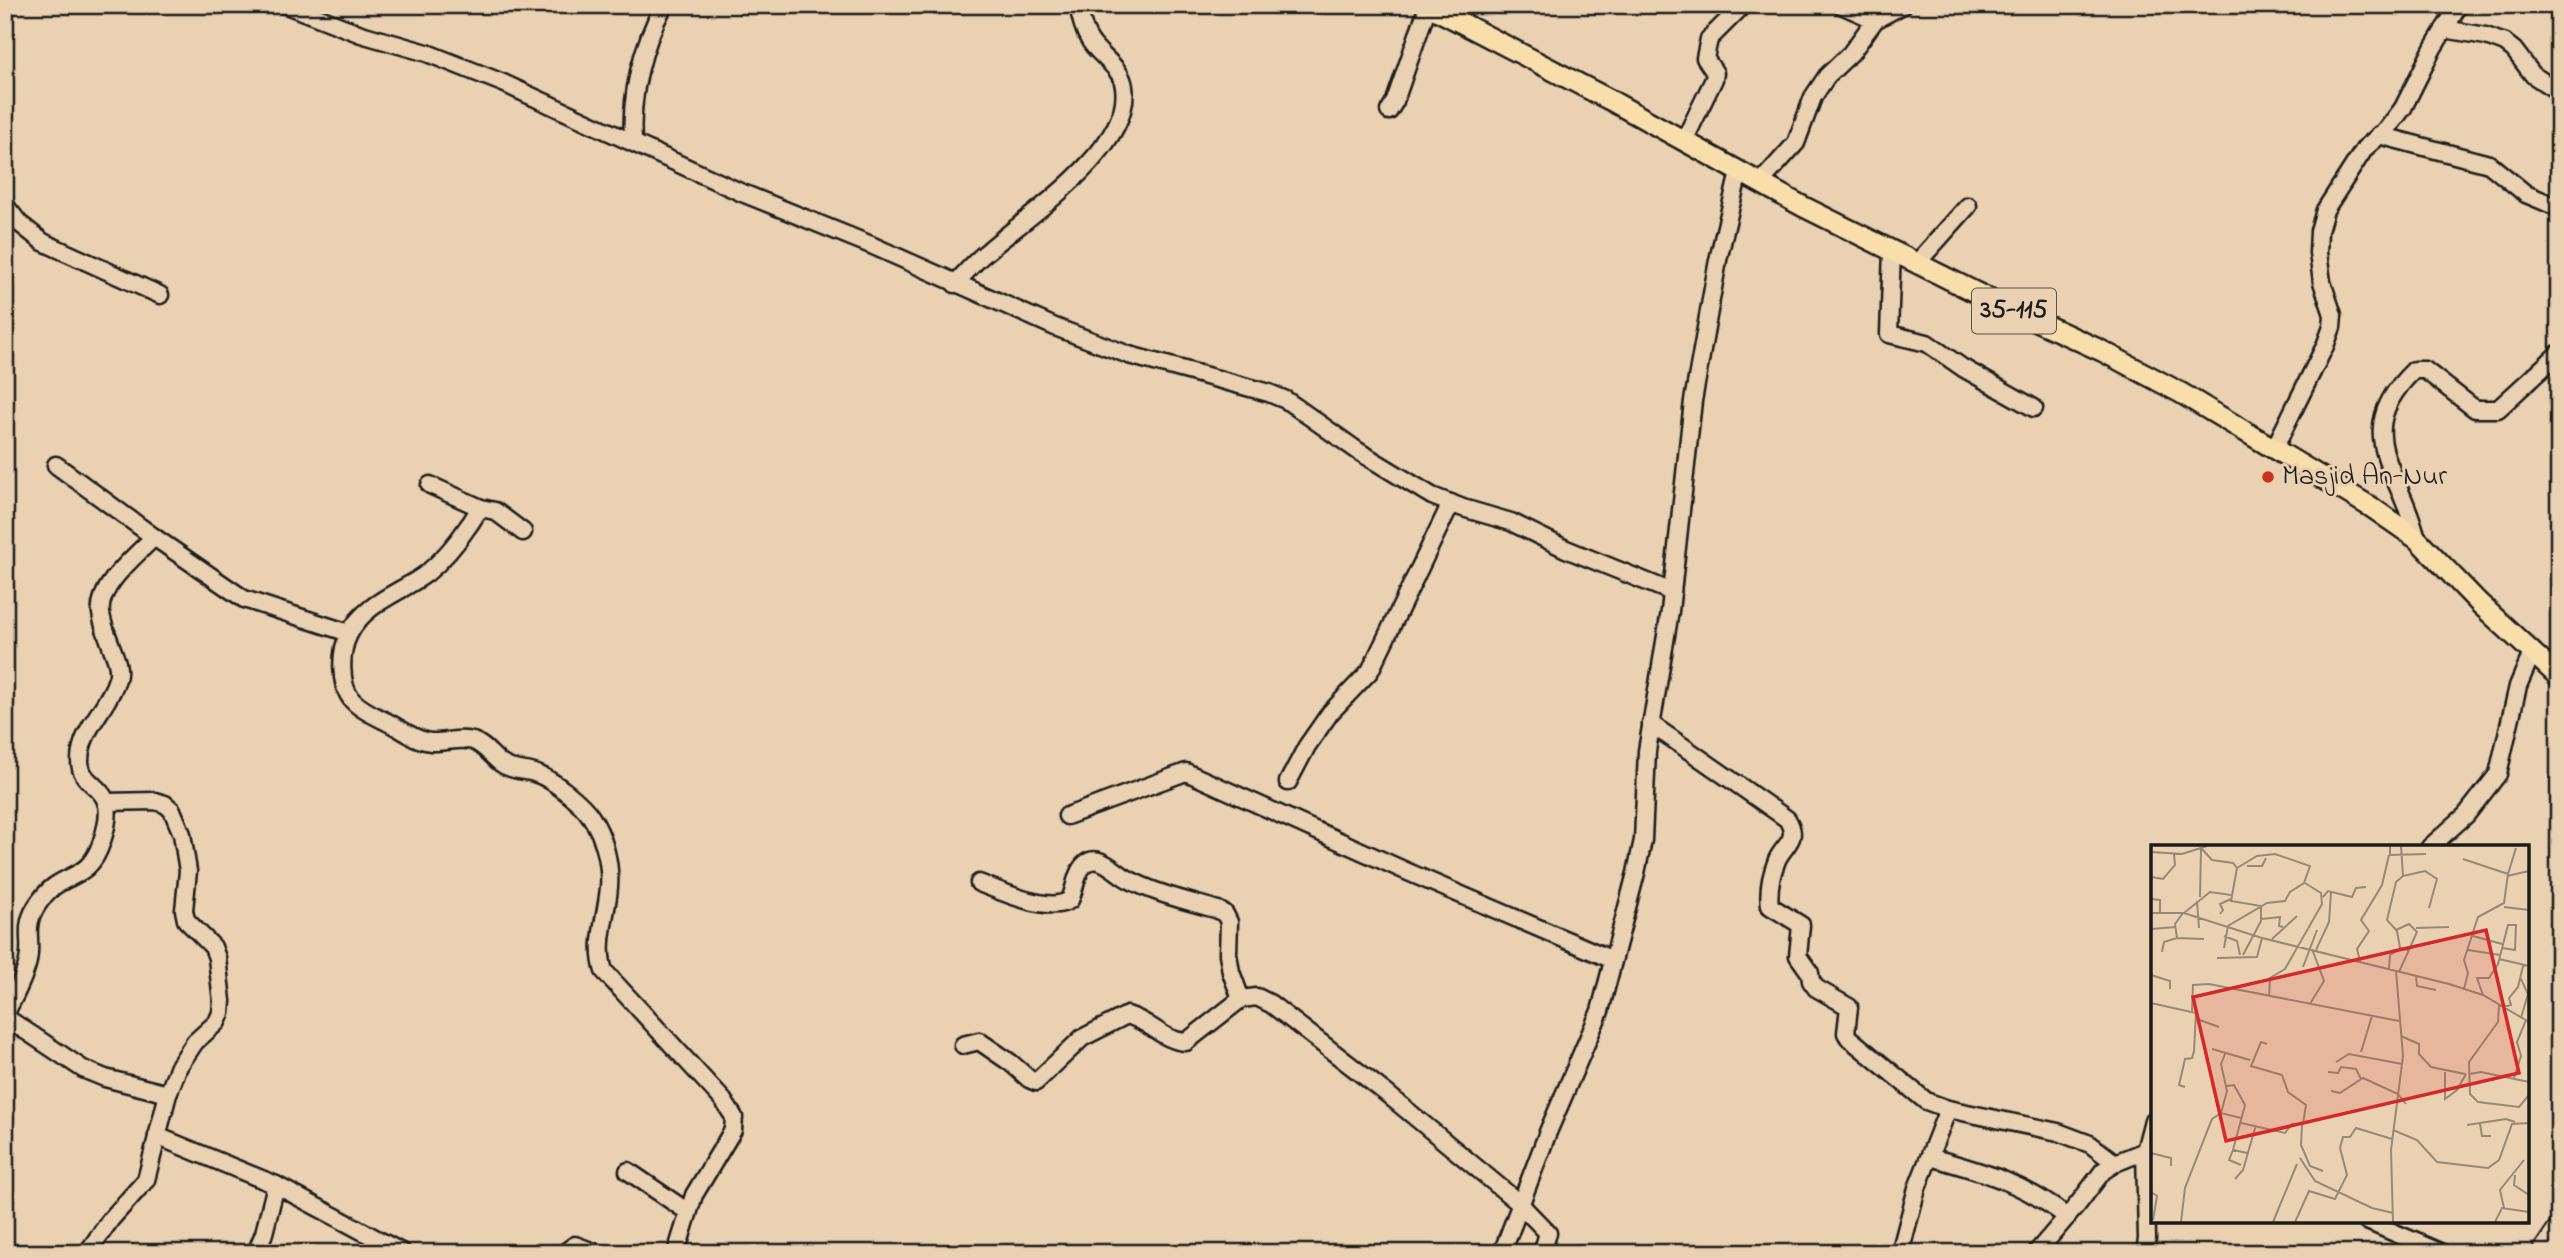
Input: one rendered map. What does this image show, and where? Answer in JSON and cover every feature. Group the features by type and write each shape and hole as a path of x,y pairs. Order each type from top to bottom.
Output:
{"main road":[{"name":"35-115","path":"1428,6 1457,12 1739,172 1995,302 2138,369 2274,449 2371,507 2417,539 2479,603 2559,677"}],"street":[{"path":"286,5 503,83 740,192 871,245 955,284 1119,352 1251,387 1286,400 1394,475 1451,503 1511,522 1566,549 1672,592"},
{"path":"633,142 632,113 642,62 650,35 664,5"},
{"path":"955,284 986,252 1064,189 1106,143 1121,119 1125,96 1122,78 1092,44 1083,26 1078,5"},
{"path":"1684,141 1714,79 1715,73 1705,58 1709,40 1744,5"},
{"path":"1841,5 1875,20"},
{"path":"1760,183 1796,143 1818,88 1851,52 1875,20 1903,5"},
{"path":"2274,449 2332,327 2333,315 2320,270 2318,242 2322,220 2330,201 2365,148 2403,108 2459,5"},
{"path":"1389,111 1395,102 1428,6"},
{"path":"2444,29 2486,36 2505,43 2514,50 2533,75 2559,92"},
{"path":"2379,135 2489,164 2526,194 2559,208"},
{"path":"1502,1253 1519,1203 1600,1011 1643,840 1651,724 1672,592 1693,401 1723,235 1739,172"},
{"path":"5,205 19,223 43,242 160,295"},
{"path":"1917,263 1968,206"},
{"path":"1892,250 1889,334 1927,343 1963,368 2034,408"},
{"path":"2417,539 2411,515 2381,437 2381,418 2399,387 2414,370 2425,370 2475,409 2498,409 2559,353"},
{"path":"56,465 244,599 349,634"},
{"path":"430,485 481,508 495,511 523,532"},
{"path":"1289,782 1307,746 1330,713 1370,671 1451,503"},
{"path":"481,508 453,549 412,584 388,595 372,608 349,634 342,656 345,687 352,700 421,740 432,742 460,739 476,743 511,769 538,774 590,815 599,831 610,874 601,944 604,971 723,1100 734,1117 733,1130 700,1183 676,1253"},
{"path":"155,537 113,581 101,606 118,676 87,737 80,764 89,783 104,796 107,814 104,833 94,861 83,872 51,887 38,902 30,919 28,961 5,1016 83,1069 105,1078 168,1094"},
{"path":"2432,845 2466,815 2498,774 2518,686 2532,653"},
{"path":"1651,724 1787,820 1792,828 1792,837 1778,858 1769,892 1770,906 1801,925 1798,956 1810,973 1816,988 1849,1007 1846,1033 1849,1038 1899,1077 1915,1094 1948,1109 2058,1132 2090,1144 2115,1163"},
{"path":"1067,816 1186,772 1613,960"},
{"path":"87,1253 111,1219 146,1180 168,1094 187,1053 217,1022 222,1001 217,958 213,947 186,920 184,910 188,870 180,827 172,810 155,801 106,802"},
{"path":"979,883 1035,902 1057,905 1070,900 1085,864 1094,860 1103,862 1127,879 1158,892 1218,910 1225,914 1229,922 1228,954 1231,972 1241,999"},
{"path":"963,1045 979,1041 1036,1082 1082,1038 1127,1015 1141,1019 1172,1042 1186,1042 1241,999 1257,997 1271,1003 1386,1093 1519,1203 1548,1233 1542,1253"},
{"path":"1900,1253 1917,1188 1948,1109"},
{"path":"2145,1253 2148,1172 2145,1151 2151,1128"},
{"path":"157,1136 276,1185 403,1253"},
{"path":"2036,1253 2103,1171 2145,1151"},
{"path":"1930,1157 2019,1185 2043,1198 2067,1217"},
{"path":"628,1171 688,1212"},
{"path":"256,1253 276,1185"},
{"path":"2372,1223 2442,1253"},
{"path":"2540,1253 2559,1225"},
{"path":"564,1253 575,1245 597,1253"}],"place":[{"name":"Masjid An-Nur","path":"2268,477"}]}
